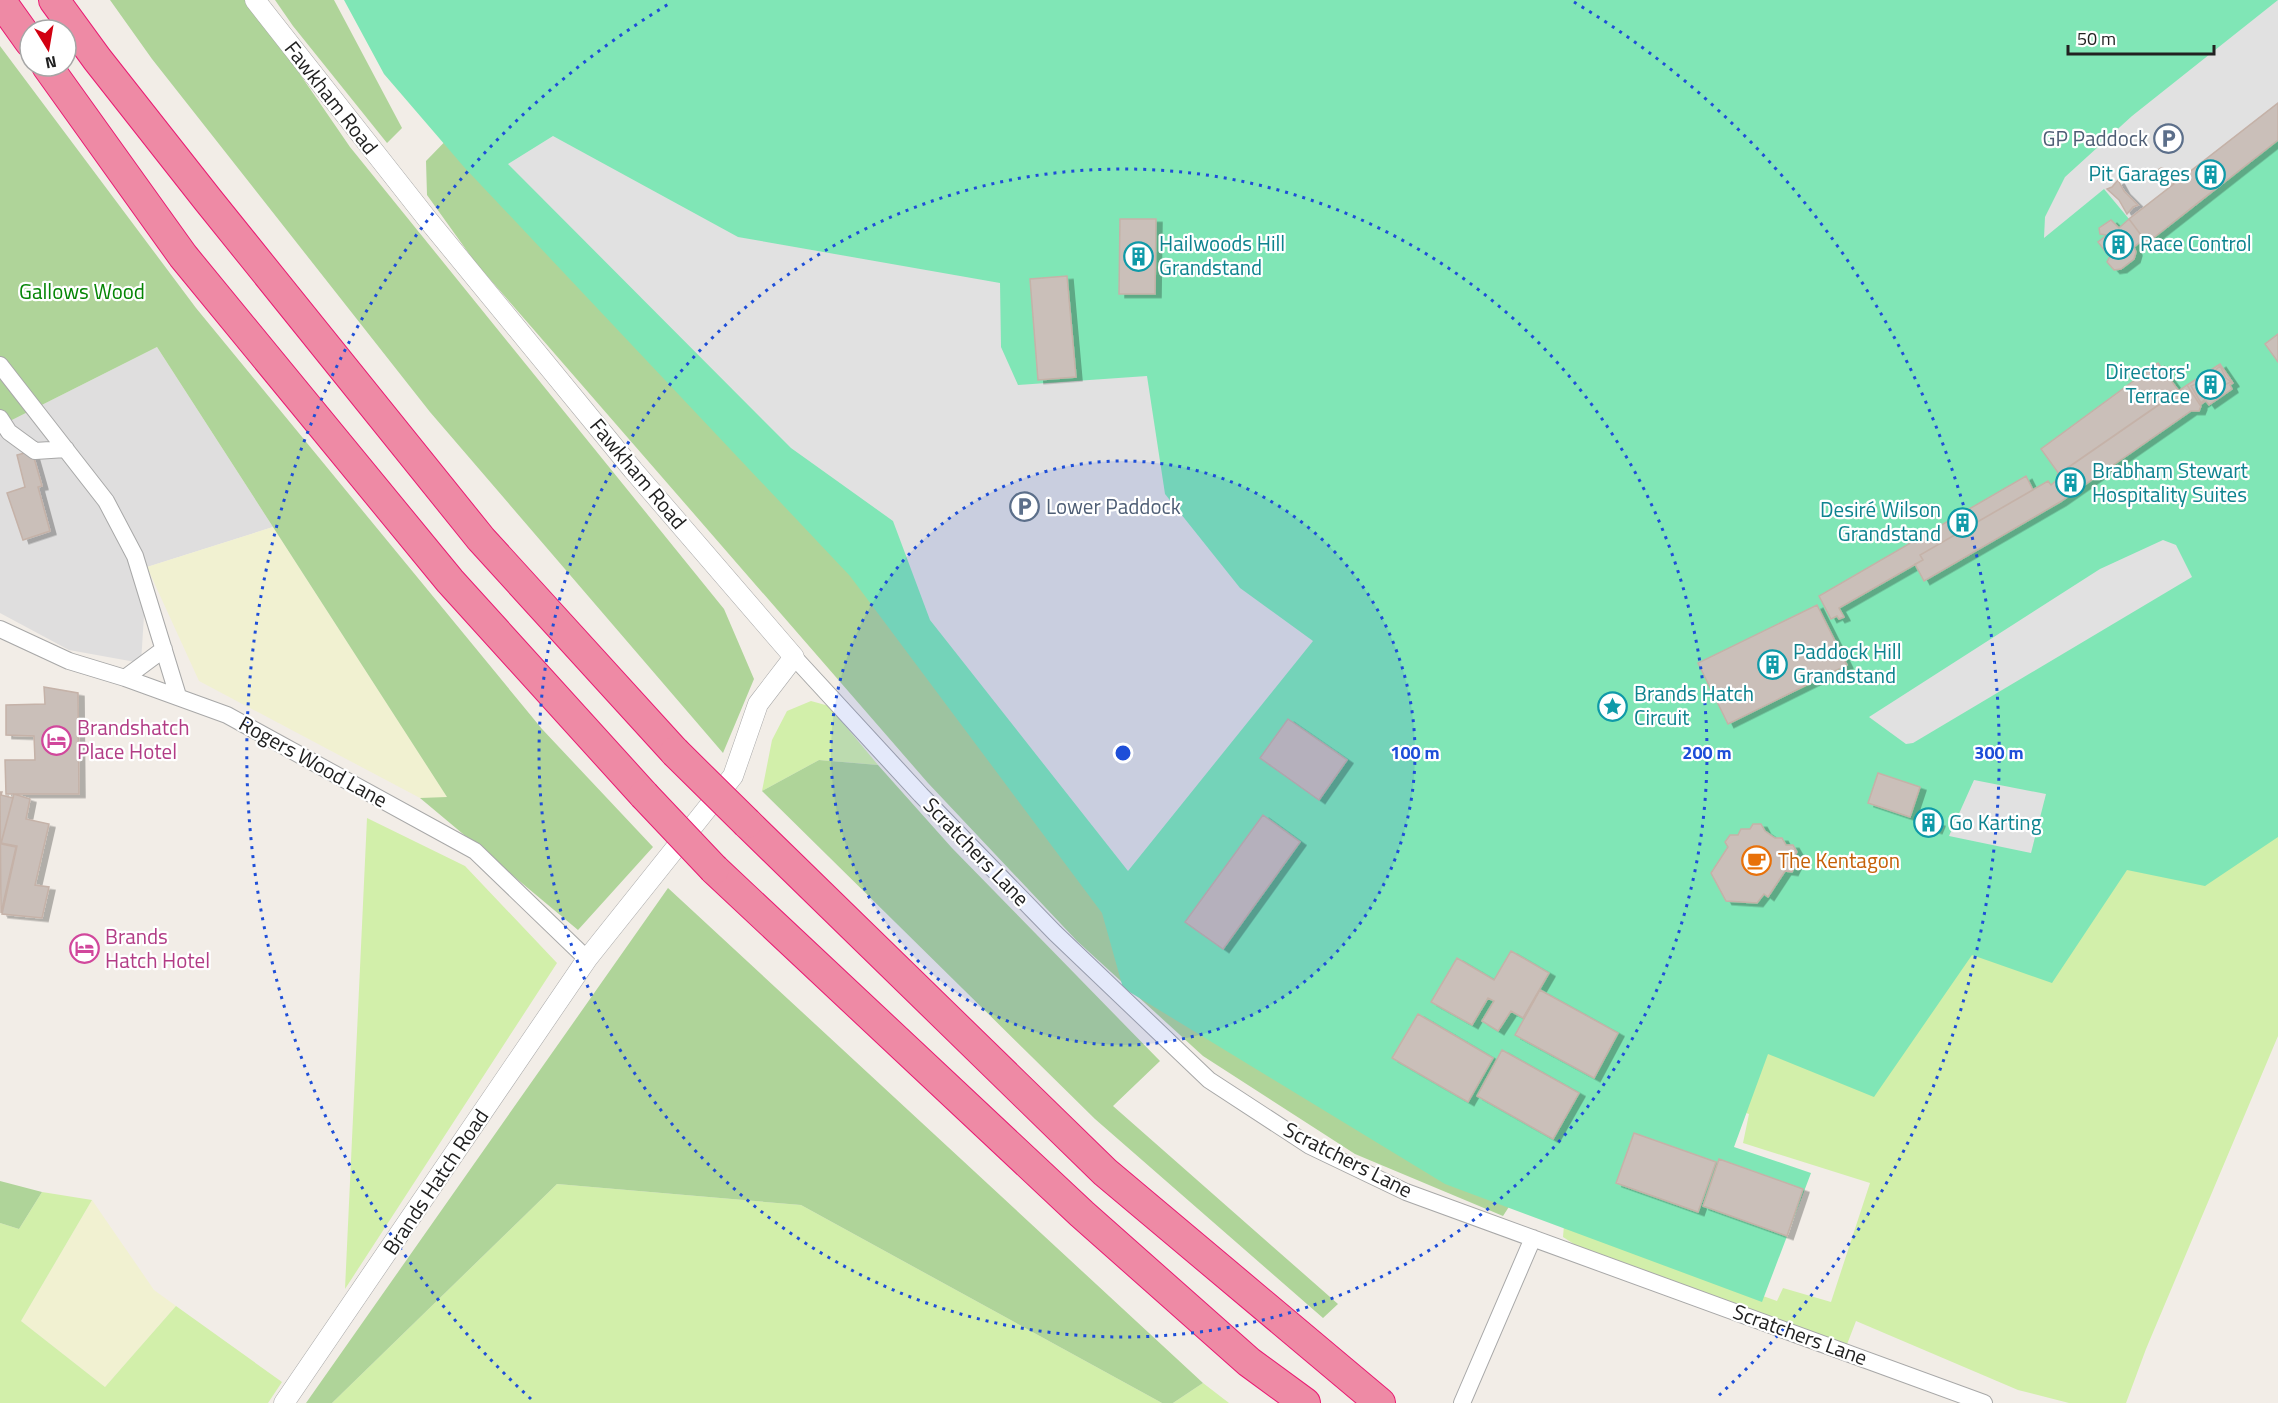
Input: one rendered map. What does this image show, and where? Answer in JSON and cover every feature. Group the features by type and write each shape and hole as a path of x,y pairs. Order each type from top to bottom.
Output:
{"highway":[{"path":"0,0 18,25"},
{"path":"54,0 178,163 481,539 675,752 1105,1172 1380,1403"},
{"path":"56,78 183,256 221,303 450,581 644,795 714,869 1082,1214 1249,1362 1305,1403"}],"street":[{"name":"Fawkham Road","path":"255,0 428,220 610,442 794,657"},
{"path":"0,367 106,501 135,556 178,696"},
{"path":"0,418 9,432 35,451 66,449"},
{"name":"Rogers Wood Lane","path":"0,629 69,661 178,696 227,715 475,851 587,959"},
{"path":"125,678 164,649"},
{"path":"587,959 733,776 759,704 794,657"},
{"name":"Scratchers Lane","path":"794,657 921,795 1055,933 1209,1080 1310,1146 1406,1192 1984,1403"},
{"name":"Brands Hatch Road","path":"284,1403 587,959"},
{"path":"1462,1403 1533,1239"}],"shaded area":[{"name":"GP Paddock","path":"2278,0 2278,103 2129,219 2104,189 2044,238 2045,217 2065,177 2132,116"},
{"name":"Lower Paddock","path":"553,136 738,237 1000,283 1001,347 1018,385 1147,376 1165,494 1240,588 1313,641 1128,871 930,620 893,521 791,448 508,164"},
{"path":"157,347 273,527 147,567 141,663 69,650 0,613 0,426"},
{"path":"2163,540 2176,545 2192,577 1913,743 1906,744 1869,717 2100,569"},
{"path":"1974,780 2046,794 2031,853 1949,836"}],"green space":[{"path":"110,0 249,0 350,147 724,609 754,679 723,753 430,412 152,59"},
{"path":"275,0 334,0 402,128 387,143 293,26"},
{"name":"Brands Hatch Circuit","path":"344,0 2278,0 2278,837 2205,886 2127,870 2052,983 1972,955 1874,1097 1768,1054 1734,1147 1811,1173 1762,1302 1445,1184 1123,988 1102,913 850,576 464,167 384,74"},
{"name":"Gallows Wood","path":"0,46 18,70 18,78 24,78 196,308 542,729 653,847 578,930 420,798 447,797 157,347 0,426"},
{"path":"537,47 1514,1199 1503,1216 1355,1154 1203,1056 1077,941 928,783 475,262 427,195 426,161"},
{"path":"273,527 448,798 420,798 199,681 147,567"},
{"path":"811,701 829,706 878,765 819,760 762,791 772,740 787,711"},
{"path":"819,760 878,765 952,848 1160,1061 1113,1106 1338,1304 1323,1318 1095,1119 762,791"},
{"path":"2278,786 2278,1036 2146,1349 2126,1403 2069,1403 2018,1390 1856,1321 1846,1347 1577,1246 1563,1237 1564,1225 1777,1301 1783,1288 1831,1302 1870,1183 1743,1143 1749,1114 1682,1091 2068,901"},
{"path":"367,818 465,866 557,963 345,1289"},
{"path":"668,888 1203,1383 1173,1403 1162,1403 801,1205 557,1184 332,1403 306,1403"},
{"path":"0,1181 42,1192 19,1229 0,1223"},
{"path":"557,1184 801,1205 1162,1403 332,1403"},
{"path":"42,1192 92,1200 21,1321 105,1387 176,1306 282,1382 268,1403 0,1403 0,1223 19,1229"},
{"path":"92,1200 154,1290 176,1306 105,1387 21,1321"},
{"path":"1203,1383 1229,1403 1173,1403"}],"building":[{"name":"Pit Garages","path":"2278,103 2278,140 2147,243 2129,219"},
{"path":"2201,163 2219,186 2147,243 2129,219 2170,187 2158,176 2158,170 2165,169 2174,184"},
{"path":"2118,180 2124,191 2138,205 2127,214 2119,200 2107,189"},
{"name":"Hailwoods Hill Grandstand","path":"1120,219 1156,219 1155,294 1119,294"},
{"name":"Race Control","path":"2129,219 2144,239 2134,247 2136,252 2134,259 2121,269 2114,270 2107,262 2111,254 2108,255 2098,242 2107,235 2100,234 2099,228 2111,220 2119,228"},
{"path":"1067,276 1076,377 1038,380 1030,279"},
{"path":"2278,334 2278,362 2265,344"},
{"path":"2158,363 2179,391 2059,474 2041,449"},
{"name":"Directors' Terrace","path":"2220,364 2233,383 2230,385 2232,389 2209,405 2206,401 2200,405 2187,385"},
{"path":"2220,366 2226,378 2231,382 2217,388 2201,403 2191,386 2203,381"},
{"name":"Brabham Stewart Hospitality Suites","path":"2187,385 2201,406 2199,411 2191,411 2060,502 1924,581 1915,564 1923,560 1920,555 2048,481 2051,485 2059,478 2057,475"},
{"path":"32,451 42,486 38,487 50,531 23,540 7,493 25,487 17,455"},
{"name":"Desiré Wilson Grandstand","path":"2026,476 2033,490 1920,555 1923,560 1839,608 1844,617 1839,619 1837,616 1831,619 1819,596"},
{"name":"Paddock Hill Grandstand","path":"1817,605 1847,665 1728,724 1698,663"},
{"name":"Brandshatch Place Hotel","path":"44,687 78,693 79,794 6,794 5,760 35,760 34,736 6,735 6,705 45,704"},
{"path":"1288,719 1347,760 1319,800 1260,758"},
{"path":"1878,773 1920,787 1910,817 1868,803"},
{"path":"0,792 2,792 1,795 13,798 1,844 16,847 1,913"},
{"name":"Brandshatch Place Hotel","path":"14,794 30,799 26,819 49,824 35,885 49,887 42,918 2,914 17,846 1,843"},
{"path":"1263,815 1300,842 1223,949 1185,922"},
{"name":"Go Karting","path":"1921,816 1939,823 1936,830 1918,824"},
{"name":"The Kentagon","path":"1753,824 1761,824 1765,831 1775,838 1782,838 1786,845 1793,845 1797,852 1793,858 1796,864 1792,872 1785,871 1768,897 1764,894 1757,903 1726,901 1711,873 1728,847 1725,842 1730,835 1738,835 1741,829 1750,829"},
{"path":"1511,951 1549,973 1523,1018 1511,1011 1498,1031 1482,1021 1494,1001 1488,998 1472,1025 1431,1002 1457,958 1494,980"},
{"path":"1540,990 1618,1033 1594,1078 1515,1035"},
{"path":"1418,1014 1493,1058 1468,1102 1392,1058"},
{"path":"1502,1050 1579,1093 1553,1139 1477,1096"},
{"path":"1634,1133 1716,1162 1698,1212 1616,1183"},
{"path":"1719,1159 1803,1189 1787,1236 1703,1206"}],"place":[{"name":"GP Paddock","path":"2169,139"},
{"name":"Pit Garages","path":"2211,174"},
{"name":"Race Control","path":"2119,244"},
{"name":"Hailwoods Hill Grandstand","path":"1138,256"},
{"name":"Directors' Terrace","path":"2211,384"},
{"name":"Brabham Stewart Hospitality Suites","path":"2071,483"},
{"name":"Lower Paddock","path":"1025,507"},
{"name":"Desiré Wilson Grandstand","path":"1962,522"},
{"name":"Paddock Hill Grandstand","path":"1772,664"},
{"name":"Brands Hatch Circuit","path":"1613,706"},
{"name":"Brandshatch Place Hotel","path":"56,740"},
{"name":"Go Karting","path":"1928,823"},
{"name":"The Kentagon","path":"1757,861"},
{"name":"Brands Hatch Hotel","path":"84,949"}]}
